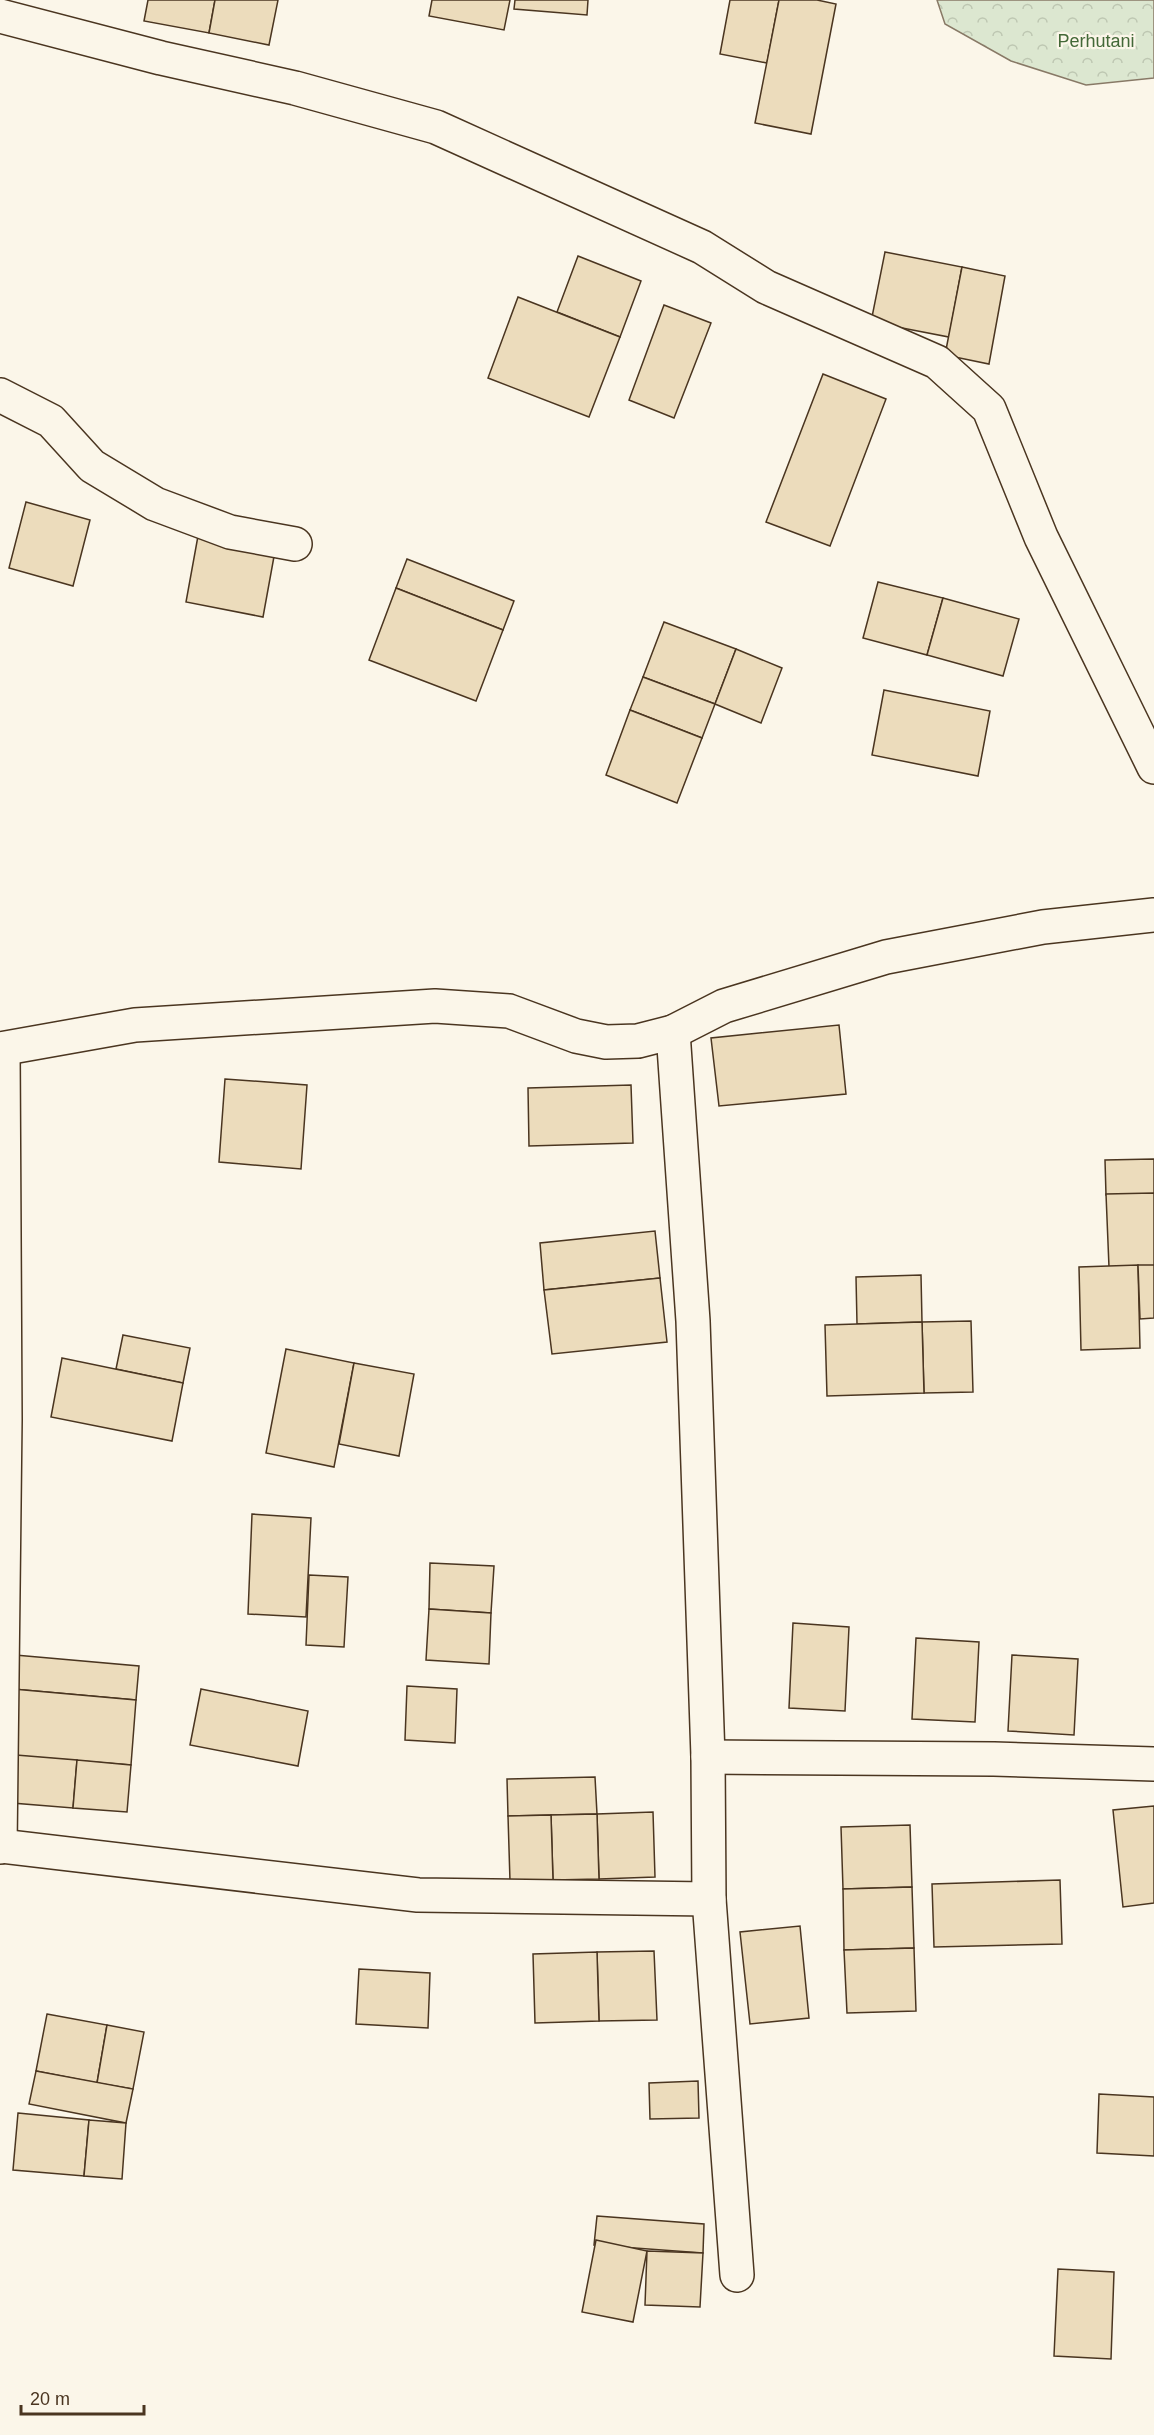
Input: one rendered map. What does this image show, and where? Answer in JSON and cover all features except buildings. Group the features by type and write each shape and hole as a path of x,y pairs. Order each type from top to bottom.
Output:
{"street":[{"path":"0,15 161,58 295,88 436,128 702,247 766,287 937,362 989,409 1041,537 1154,767"},
{"path":"0,395 51,421 92,466 155,504 230,532 295,544"},
{"path":"709,1899 418,1895 0,1847 5,1419 1,1048 135,1025 435,1006 509,1011 576,1036 606,1042 638,1041 673,1032 724,1006 886,957 1043,927 1154,915"},
{"path":"673,1032 693,1321 708,1756 709,1899 737,2276"},
{"path":"708,1756 1154,1764"}],"green space":[{"name":"Perhutani","path":"937,0 1154,0 1154,78 1086,85 1011,61 945,24"}]}
